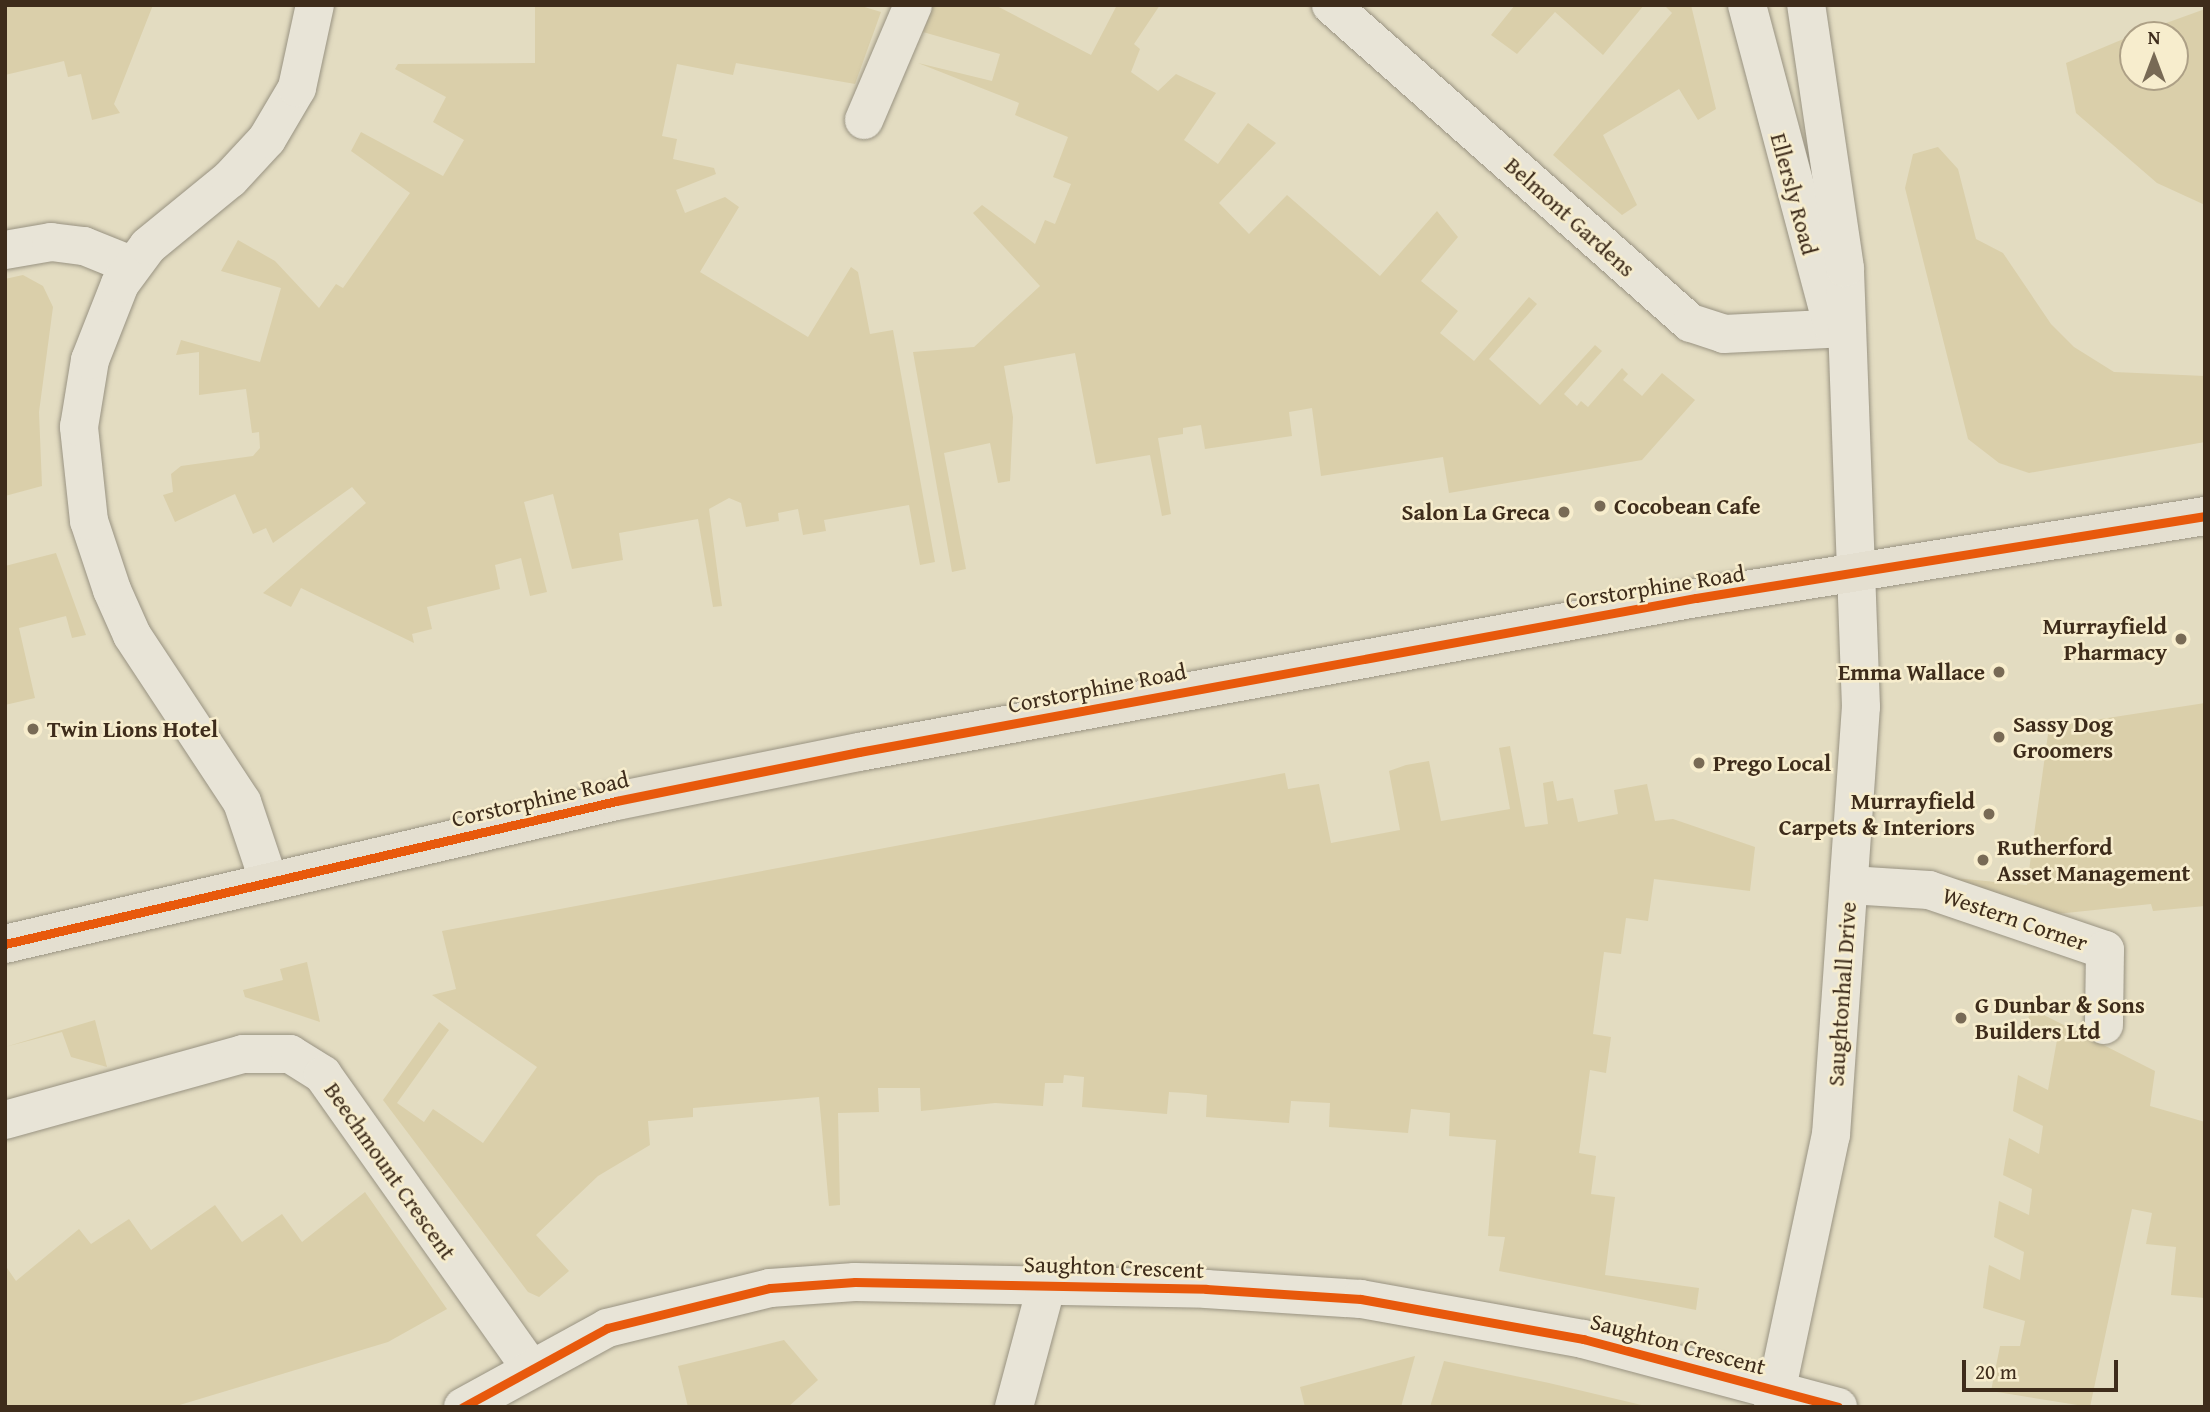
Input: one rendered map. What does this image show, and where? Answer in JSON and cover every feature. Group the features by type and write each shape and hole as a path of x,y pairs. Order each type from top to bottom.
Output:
{"main road":[{"name":"Corstorphine Road","path":"5,944 616,801 872,750 1682,600 1861,575 2205,516"}],"street":[{"path":"269,882 242,802 132,635 89,521 80,459 83,393 99,330 131,265 267,139 297,88 315,5"},
{"path":"864,120 913,5"},
{"name":"Belmont Gardens","path":"1331,5 1691,323 1724,334 1840,329"},
{"name":"Ellersly Road","path":"1747,5 1840,329 1849,381 1861,575"},
{"name":"Ellersly Road","path":"1806,5 1838,199 1840,329"},
{"path":"5,250 51,242 84,246 131,265"},
{"name":"Saughtonhall Drive","path":"1776,1398 1830,1135 1850,886 1861,575"},
{"name":"Western Corner","path":"1850,886 1929,890 2105,950 2104,1025"},
{"name":"Beechmount Crescent","path":"5,1120 243,1054 290,1054 323,1075 529,1366"},
{"name":"Saughton Crescent","path":"463,1407 529,1366 607,1328 770,1288 855,1282 1206,1289 1422,1307 1583,1339 1776,1398 1838,1407"},
{"path":"1014,1407 1048,1284"}],"shaded area":[{"path":"5,5 153,5 114,104 120,113 92,120 81,74 68,77 64,61 5,75"},
{"path":"535,5 858,5 881,12 855,84 736,63 733,75 677,64 662,136 677,139 673,159 714,168 716,174 676,190 685,213 725,197 739,207 700,272 808,337 851,267 858,272 870,334 893,330 935,562 920,565 909,505 824,520 826,531 803,535 798,509 778,513 779,521 746,527 741,503 729,498 709,509 722,606 713,607 698,519 619,533 623,560 572,569 553,494 524,502 547,592 530,596 521,558 495,565 500,589 427,607 432,629 412,634 414,643 301,588 291,607 263,593 366,503 352,487 273,543 266,528 253,534 235,494 175,522 163,495 173,492 171,474 181,466 253,456 260,448 259,432 252,433 246,389 199,395 199,352 176,355 181,340 260,362 281,288 221,271 238,240 275,261 319,308 336,284 343,288 410,193 351,151 361,132 443,176 464,140 433,122 446,97 395,69 398,64 535,63"},
{"path":"933,5 995,5 1091,55 1117,5 1160,5 1134,44 1140,49 1131,72 1158,91 1176,74 1216,93 1184,140 1218,164 1248,123 1276,143 1219,203 1249,234 1287,195 1380,276 1437,211 1458,237 1421,281 1458,311 1440,333 1474,361 1529,297 1537,304 1489,359 1540,405 1595,345 1602,351 1564,394 1577,406 1581,401 1588,407 1622,368 1628,374 1623,380 1642,396 1662,373 1695,400 1642,460 1449,493 1443,457 1321,476 1312,408 1289,412 1292,436 1205,449 1201,425 1183,428 1183,434 1158,438 1171,514 1162,516 1150,455 1096,464 1075,353 1004,366 1013,417 1010,481 998,483 990,443 944,453 966,569 952,572 913,352 974,347 1040,286 973,213 982,205 1035,244 1045,220 1055,224 1071,184 1053,177 1068,137 1015,115 1019,103 918,63 992,81 1000,54 923,32"},
{"path":"1515,5 1644,5 1603,55 1555,12 1517,54 1491,35"},
{"path":"1664,5 1691,5 1716,109 1698,120 1679,89 1603,135 1637,205 1622,215 1553,155 1672,13"},
{"path":"2205,9 2205,205 2157,183 2076,113 2066,63 2119,41 2119,91 2189,91 2189,21 2172,21"},
{"path":"1938,147 1958,169 1976,239 2003,253 2051,324 2074,347 2114,372 2205,376 2205,442 2029,473 1999,463 1968,439 1905,188 1913,154"},
{"path":"23,275 43,286 53,307 39,412 42,486 5,496 5,279"},
{"path":"56,553 86,635 72,638 66,616 19,628 35,698 5,705 5,566"},
{"path":"2205,703 2205,906 2153,911 2151,904 2047,915 1934,876 2027,885 2049,727"},
{"path":"1510,746 1525,827 1548,824 1543,783 1553,781 1557,801 1573,798 1578,822 1618,814 1614,790 1647,784 1655,821 1673,819 1755,847 1750,891 1654,879 1648,921 1626,918 1621,954 1604,952 1593,1034 1611,1037 1606,1073 1590,1070 1579,1153 1596,1156 1591,1194 1615,1197 1605,1275 1699,1288 1696,1310 1499,1271 1505,1237 1488,1236 1496,1140 1449,1136 1450,1113 1411,1109 1408,1133 1329,1127 1330,1103 1291,1101 1289,1123 1206,1117 1207,1095 1188,1093 1169,1092 1167,1114 1082,1107 1084,1077 1064,1075 1063,1083 1045,1083 1043,1106 995,1103 921,1111 920,1088 878,1088 879,1112 838,1113 840,1205 829,1206 819,1097 693,1108 693,1117 648,1121 650,1145 598,1176 536,1235 569,1271 539,1297 528,1292 383,1100 439,1022 449,1030 397,1103 424,1122 433,1109 483,1143 537,1067 432,995 456,989 442,931 1285,773 1288,789 1319,784 1331,843 1400,830 1389,771 1406,765 1429,761 1441,821 1510,809 1499,748"},
{"path":"307,962 320,1022 245,997 243,990 283,980 280,969"},
{"path":"2030,1008 2155,1071 2150,1106 2205,1122 2205,1298 2171,1295 2176,1247 2146,1244 2152,1213 2132,1209 2090,1407 1991,1391 2000,1346 2020,1346 2025,1321 1983,1308 1989,1265 2020,1280 2024,1252 1994,1237 1999,1201 2029,1215 2032,1189 2003,1175 2009,1138 2039,1154 2043,1126 2013,1111 2018,1075 2048,1090 2057,1040 2026,1034"},
{"path":"95,1020 107,1067 71,1057 62,1032 5,1047"},
{"path":"365,1192 447,1309 388,1342 173,1407 5,1407 5,1265 16,1281 79,1229 91,1244 129,1219 151,1250 215,1205 242,1242 282,1214 302,1242"},
{"path":"784,1340 818,1380 788,1407 688,1407 678,1366"},
{"path":"1415,1356 1401,1407 1305,1407 1300,1387"},
{"path":"1444,1361 1549,1383 1650,1407 1430,1407"}],"cycle path":[{"path":"5,944 616,801 859,752 1696,598 2205,516"},
{"path":"463,1407 607,1328 770,1288 855,1282 1206,1289 1361,1299 1583,1339 1838,1407"}],"place":[{"name":"Cocobean Cafe","path":"1600,506"},
{"name":"Salon La Greca","path":"1564,512"},
{"name":"Murrayfield Pharmacy","path":"2181,639"},
{"name":"Emma Wallace","path":"1999,672"},
{"name":"Twin Lions Hotel","path":"33,729"},
{"name":"Sassy Dog Groomers","path":"1999,737"},
{"name":"Prego Local","path":"1699,763"},
{"name":"Murrayfield Carpets & Interiors","path":"1989,814"},
{"name":"Rutherford Asset Management","path":"1983,860"},
{"name":"G Dunbar & Sons Builders Ltd","path":"1961,1018"}]}
